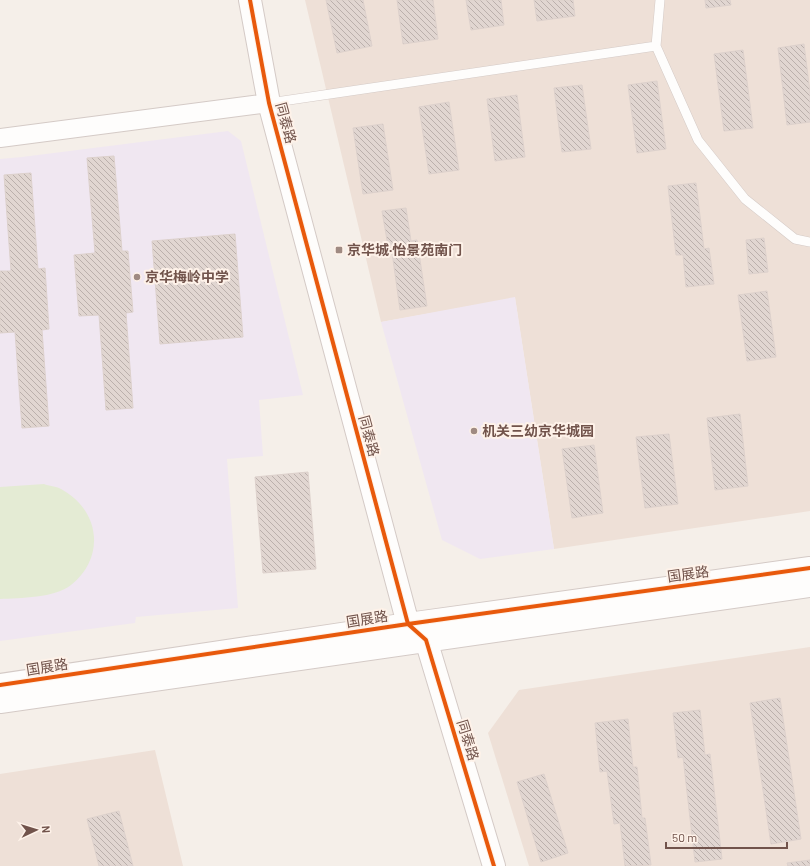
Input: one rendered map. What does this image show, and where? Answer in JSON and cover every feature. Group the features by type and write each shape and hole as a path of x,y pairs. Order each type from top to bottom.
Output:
{"street":[{"name":"同泰路","path":"250,0 270,103 408,624"},
{"path":"0,138 270,103"},
{"name":"国展路","path":"0,685 408,624 810,568"},
{"name":"国展路","path":"0,702 810,586"},
{"path":"408,624 426,640"},
{"name":"同泰路","path":"426,640 494,866"}],"lane":[{"path":"660,0 656,46 698,140 745,199 796,239 810,242"},
{"path":"270,103 656,46"}],"shaded area":[{"path":"305,0 810,0 810,511 554,549 515,298 381,322"},
{"name":"京华梅岭中学","path":"228,131 241,141 303,395 259,400 263,456 227,459 238,608 136,617 135,623 0,641 0,159"},
{"name":"机关三幼京华城园","path":"515,297 554,549 480,559 442,540 381,322"},
{"path":"810,647 810,866 529,866 488,733 519,690"},
{"path":"155,750 183,866 0,866 0,774"}],"green space":[{"path":"44,484 61,489 74,498 84,509 91,521 94,534 94,548 90,561 82,574 71,585 56,593 0,599 0,487"}],"building":[{"path":"326,0 363,0 372,46 337,53"},
{"path":"397,0 433,0 438,39 403,44"},
{"path":"466,0 501,0 504,25 471,30"},
{"path":"534,0 573,0 575,16 537,21"},
{"path":"705,0 730,0 731,5 706,8"},
{"path":"804,44 810,92 810,122 787,125 778,48"},
{"path":"743,50 753,128 724,131 714,54"},
{"path":"657,81 666,149 637,153 628,85"},
{"path":"582,85 591,149 562,152 554,88"},
{"path":"517,95 525,157 495,161 487,99"},
{"path":"449,102 459,170 429,174 419,107"},
{"path":"383,124 393,190 363,194 353,128"},
{"path":"114,156 122,251 128,251 133,312 126,313 133,408 106,410 99,315 79,316 74,255 95,253 87,158"},
{"path":"31,173 38,269 45,268 49,329 42,330 49,426 22,428 15,332 0,333 0,271 11,271 4,175"},
{"path":"696,183 704,249 709,248 714,284 686,287 683,255 676,255 668,186"},
{"path":"406,208 411,241 417,240 427,306 400,310 391,245 388,246 382,211"},
{"path":"235,234 243,337 160,344 152,241"},
{"path":"764,238 768,272 749,274 746,240"},
{"path":"767,291 776,357 747,361 738,295"},
{"path":"740,414 748,486 715,490 707,418"},
{"path":"669,434 678,504 645,508 636,437"},
{"path":"594,445 603,513 572,518 562,449"},
{"path":"308,472 316,569 263,573 255,477"},
{"path":"780,698 801,839 771,844 750,703"},
{"path":"700,710 705,755 710,754 722,859 695,862 683,757 678,758 673,713"},
{"path":"628,719 633,767 637,767 642,818 645,818 651,865 625,866 620,823 614,824 607,771 600,772 595,723"},
{"path":"544,774 568,853 541,862 517,782"},
{"path":"119,811 133,866 99,866 87,819"},
{"path":"810,860 810,866 788,866 787,863"}],"cycle path":[{"path":"250,0 269,103 408,624 426,640 494,866"},
{"path":"0,685 408,624 810,568"}],"place":[{"name":"京华城·怡景苑南门","path":"339,250"},
{"name":"京华梅岭中学","path":"137,277"},
{"name":"机关三幼京华城园","path":"474,431"}]}
